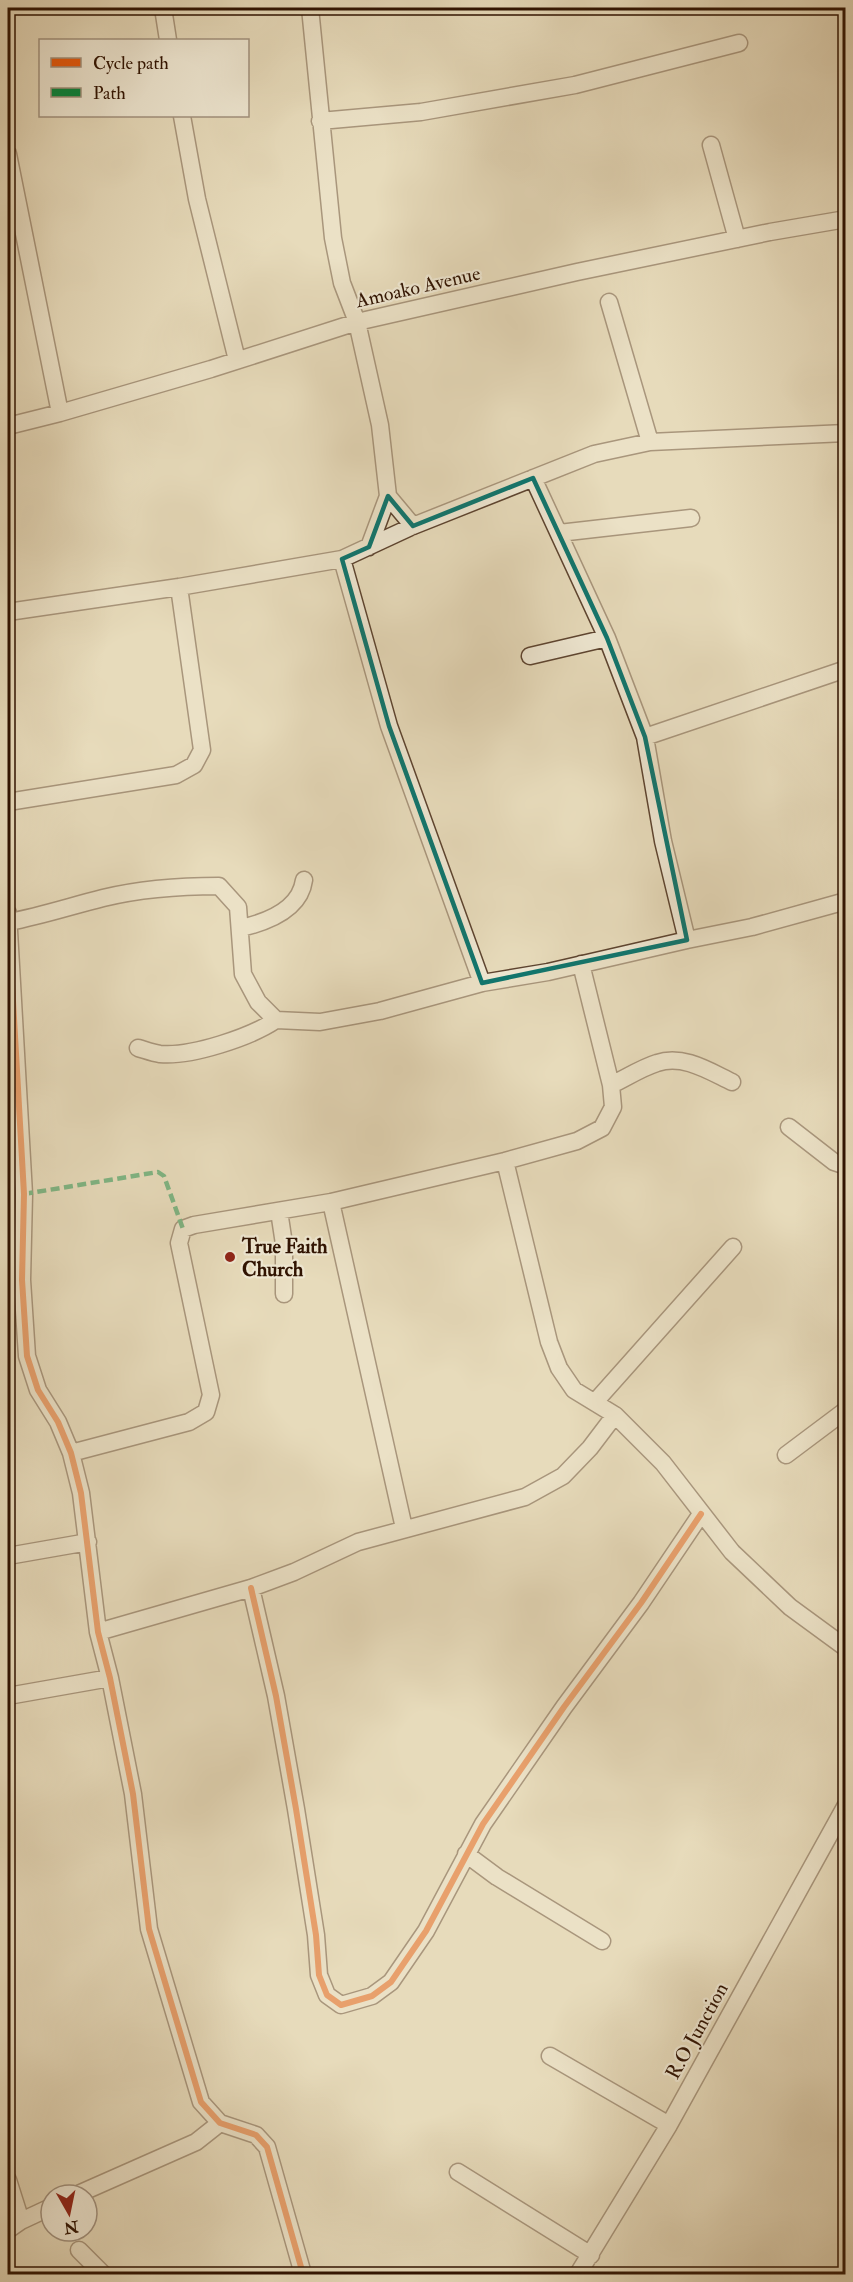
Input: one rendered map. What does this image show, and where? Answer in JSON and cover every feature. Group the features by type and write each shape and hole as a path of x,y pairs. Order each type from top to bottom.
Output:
{"street":[{"path":"163,8 168,39"},
{"path":"310,8 333,238 342,283 357,322 380,425 388,496 369,547"},
{"path":"320,121 421,112 575,85 739,43"},
{"path":"182,117 197,199 237,360"},
{"path":"711,145 737,239"},
{"path":"8,154 60,413"},
{"name":"Amoako Avenue","path":"8,426 60,413 357,322 577,272 846,219"},
{"path":"609,302 650,442"},
{"path":"8,612 178,587 342,559 413,526 594,454 650,442 846,433"},
{"path":"533,478 608,638 645,737 663,841 687,940"},
{"path":"388,496 413,526"},
{"path":"559,534 691,518"},
{"path":"342,559 389,726 482,983"},
{"path":"8,802 177,775 194,765 202,750 178,587"},
{"path":"530,656 608,638"},
{"path":"645,737 846,669"},
{"path":"241,928 261,924 295,904 302,892 303,880"},
{"path":"276,1020 258,1002 243,974 238,907 219,886 181,886 105,897 42,916 8,918 13,1114 24,1194 22,1280 27,1356 38,1390 58,1422 71,1452 81,1493 99,1632 133,1794 148,1929 201,2102 220,2123 256,2135 267,2147 303,2274"},
{"path":"138,1048 158,1054 175,1054 236,1040 260,1031 276,1020 320,1022 380,1011 482,983 548,972 580,963 752,927 846,901"},
{"path":"71,1452 189,1422 206,1412 211,1395 179,1243 183,1229 194,1225 331,1202 505,1161 577,1141 602,1128 613,1107 611,1085 580,963"},
{"path":"611,1085 658,1062 675,1061 691,1063 732,1082"},
{"path":"789,1127 834,1162 846,1166"},
{"path":"505,1161 549,1342 559,1368 574,1390 615,1415 663,1463 732,1552 782,1599 846,1648"},
{"path":"331,1202 404,1528"},
{"path":"279,1211 284,1244 284,1294"},
{"path":"595,1402 733,1247"},
{"path":"786,1455 846,1410"},
{"path":"99,1632 250,1588 294,1572 358,1542 525,1497 563,1476 590,1448 615,1415"},
{"path":"250,1588 276,1696 316,1935 319,1975 327,1995 342,2004 372,1996 390,1982 426,1931 483,1824 641,1603 701,1514"},
{"path":"8,1556 88,1542"},
{"path":"8,1696 110,1678"},
{"name":"R.O Junction","path":"578,2274 669,2125 846,1804"},
{"path":"466,1854 497,1877 602,1941"},
{"path":"550,2056 669,2125"},
{"path":"99,2185 196,2142 220,2123"},
{"path":"458,2172 591,2255"},
{"path":"8,2180 14,2225 39,2213"},
{"path":"80,2250 103,2274"}],"highlighted area":[{"path":"533,478 607,638 645,737 687,940 482,983 389,726 342,559 369,547 388,496 413,526"}],"marked path":[{"path":"24,1194 158,1172 164,1176 183,1229"}],"cycle path":[{"path":"8,913 24,1194 22,1280 27,1356 38,1390 58,1422 71,1453 81,1493 98,1632 110,1678 133,1794 149,1929 201,2102 220,2123 256,2135 267,2147 303,2274"},
{"path":"251,1588 276,1696 296,1809 316,1935 319,1975 327,1995 341,2005 372,1996 391,1982 426,1931 483,1824 564,1707 641,1603 701,1514"}],"place":[{"name":"True Faith Church","path":"230,1257"}]}
